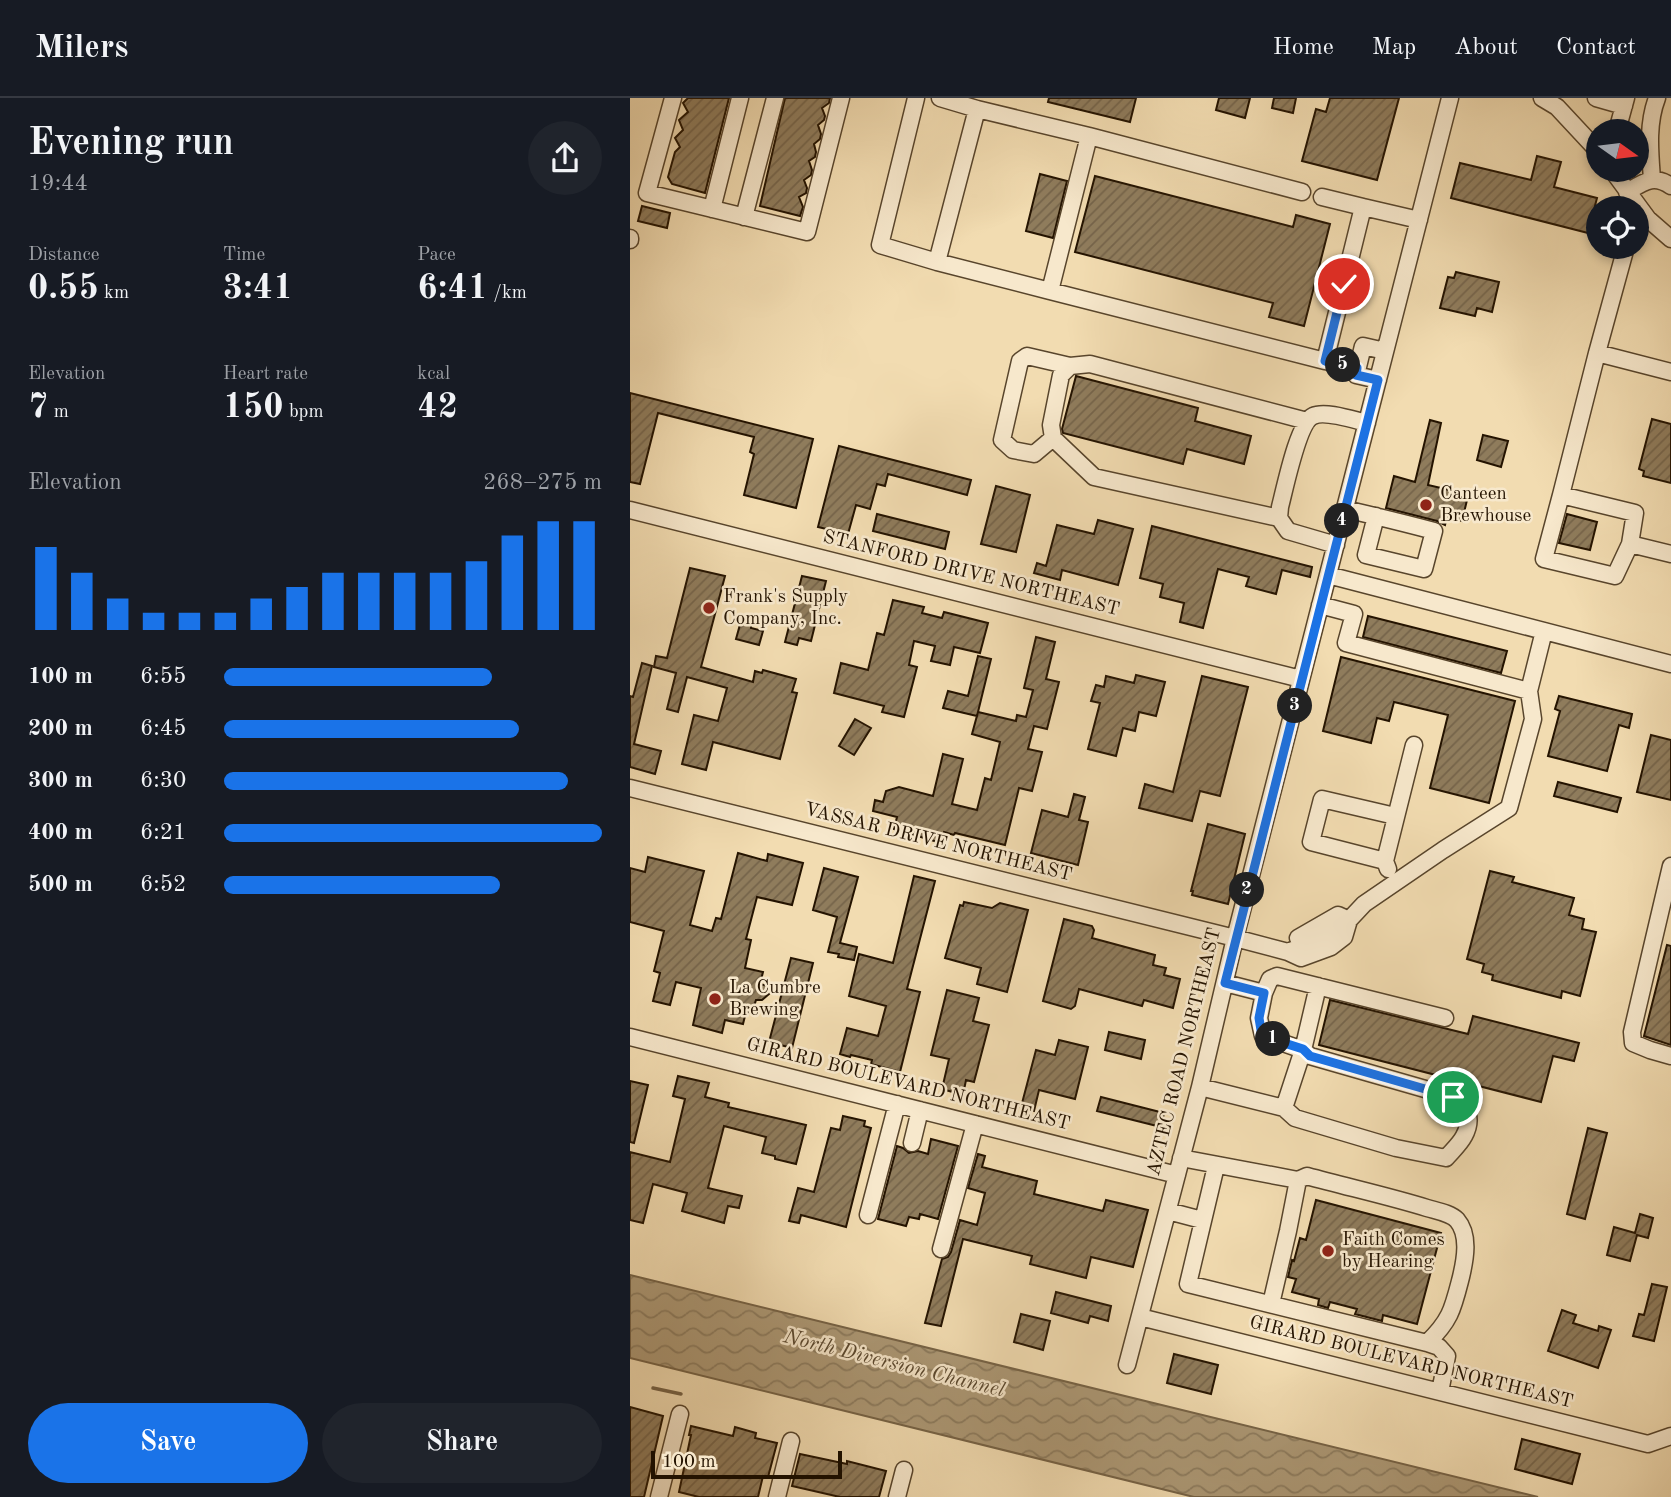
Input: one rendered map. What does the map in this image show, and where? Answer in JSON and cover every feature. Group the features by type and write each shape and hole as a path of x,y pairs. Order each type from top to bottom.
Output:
{"street":[{"path":"673,98 647,193 807,232 841,98"},
{"path":"712,209 740,98"},
{"path":"744,216 775,98"},
{"path":"916,98 880,245 937,262 1357,368"},
{"path":"940,98 1302,192"},
{"name":"AZTEC ROAD NORTHEAST","path":"1127,1365 1450,98"},
{"path":"1596,98 1625,102 1620,119"},
{"path":"1652,179 1649,141 1657,98"},
{"path":"1553,101 1586,138"},
{"path":"937,262 977,109"},
{"path":"1050,291 1088,136"},
{"path":"1627,192 1652,179 1663,180 1671,186"},
{"path":"1620,182 1630,196"},
{"path":"1322,197 1419,220"},
{"path":"1325,361 1363,207"},
{"path":"1649,220 1671,239"},
{"path":"1561,495 1635,513 1630,544 1615,576 1544,559 1623,259"},
{"path":"1378,380 1356,375 1357,368 1363,346 1385,351"},
{"path":"1597,353 1671,370"},
{"path":"1054,438 1034,454 1013,450 1002,440 1020,361 1027,356 1070,366 1090,364 1307,421"},
{"path":"1070,366 1061,375 1051,425 1054,438 1094,477 1279,518"},
{"path":"1336,545 1288,531 1279,518 1280,507 1300,433 1307,421 1315,415 1323,414 1367,422"},
{"path":"1345,509 1376,516 1434,531 1424,569 1366,555 1376,516"},
{"name":"STANFORD DRIVE NORTHEAST","path":"630,510 1301,679"},
{"path":"1630,544 1671,554"},
{"path":"1328,575 1671,664"},
{"path":"1320,605 1354,614 1346,643 1529,691"},
{"name":"VASSAR DRIVE NORTHEAST","path":"630,788 1235,938 1301,958 1331,947 1343,937 1349,920 1364,904 1509,808 1534,719 1529,691 1544,631"},
{"path":"1393,884 1385,861 1414,745"},
{"path":"1385,861 1311,842 1322,799 1395,816"},
{"path":"1671,866 1632,1032 1633,1043 1671,1056"},
{"path":"1288,952 1289,942 1338,915 1349,920"},
{"path":"1200,1087 1284,1108 1295,1118 1396,1148 1446,1158 1465,1135 1469,1115 1462,1102 1453,1097 1310,1056 1303,1049 1262,1036 1259,1018 1264,993 1270,979 1277,976 1445,1018"},
{"path":"1225,983 1264,993"},
{"path":"1284,1108 1303,1049 1318,986"},
{"name":"GIRARD BOULEVARD NORTHEAST","path":"630,1037 920,1110 949,1125 975,1124 1177,1175"},
{"path":"868,1215 897,1104"},
{"path":"912,1143 920,1110"},
{"path":"941,1250 975,1124"},
{"path":"1181,1158 1298,1180 1307,1176 1406,1202 1456,1219 1462,1228 1465,1243 1464,1265 1447,1321 1427,1343"},
{"path":"1216,1166 1188,1284 1439,1347 1447,1356 1440,1392"},
{"path":"1271,1304 1298,1180"},
{"path":"1168,1212 1202,1220"},
{"name":"GIRARD BOULEVARD NORTHEAST","path":"1140,1317 1648,1444 1671,1436"},
{"path":"659,1497 680,1414"},
{"path":"777,1497 792,1441"},
{"path":"897,1497 904,1471"}],"water":[{"name":"North Diversion Channel","path":"630,1275 1538,1497 1194,1497 630,1358"}],"building":[{"path":"688,98 729,98 705,193 672,184 668,177 675,152 680,147 675,138 683,130 679,120 688,112 683,103"},
{"path":"785,98 830,98 829,103 822,108 825,116 818,125 821,134 814,144 815,157 809,161 811,175 804,180 806,193 799,197 803,207 800,216 760,206"},
{"path":"1049,98 1136,98 1130,122 1048,102"},
{"path":"1219,98 1250,98 1245,118 1216,110"},
{"path":"1274,98 1296,98 1293,113 1272,108"},
{"path":"1330,98 1399,98 1377,180 1302,161 1316,109 1326,112"},
{"path":"1537,156 1561,162 1554,187 1589,196 1586,196 1586,232 1451,198 1460,163 1531,180"},
{"path":"1040,174 1067,181 1053,238 1026,231"},
{"path":"1095,176 1293,227 1296,215 1330,224 1304,326 1269,317 1273,303 1075,252"},
{"path":"642,206 670,213 667,228 638,221"},
{"path":"1456,272 1499,282 1492,312 1477,308 1475,316 1440,308 1448,277 1454,278"},
{"path":"1076,376 1198,408 1195,421 1251,436 1244,464 1187,449 1183,464 1063,433"},
{"path":"630,393 813,439 796,508 744,495 754,454 750,452 754,437 658,413 640,484 630,482"},
{"path":"1652,419 1671,424 1671,483 1643,476 1644,471 1639,469"},
{"name":"Canteen Brewhouse","path":"1430,420 1441,423 1428,485 1454,491 1453,497 1467,500 1462,521 1447,517 1445,525 1386,508 1394,476 1415,482"},
{"path":"1483,435 1508,441 1501,467 1477,460"},
{"path":"839,446 971,480 967,495 888,474 885,486 877,484 870,509 856,505 848,534 818,527"},
{"path":"996,486 1030,495 1016,552 981,544"},
{"path":"877,514 949,532 945,549 873,531"},
{"path":"1567,514 1597,522 1590,550 1559,543"},
{"path":"1098,520 1133,529 1118,585 1062,570 1060,580 1034,573 1037,563 1046,566 1057,525 1094,534"},
{"path":"1152,526 1312,567 1310,577 1282,570 1276,594 1246,586 1249,577 1218,569 1203,628 1180,622 1184,603 1160,597 1163,584 1140,578"},
{"path":"690,568 725,576 701,667 753,682 755,671 762,673 763,670 796,679 792,692 797,693 780,759 713,742 706,770 682,764 694,715 718,721 727,688 687,677 678,712 667,709 676,673 654,667 656,656 667,658"},
{"path":"802,576 826,581 811,641 799,638 797,645 785,642"},
{"path":"893,600 924,607 922,613 942,618 944,612 988,623 980,653 954,647 950,665 931,661 935,646 914,641 909,665 917,667 904,717 882,712 884,706 834,693 841,663 868,670 877,633 884,635"},
{"path":"1368,616 1507,651 1501,673 1363,637"},
{"path":"741,621 751,623 751,628 763,631 759,645 736,639"},
{"path":"1036,637 1055,642 1046,679 1059,682 1047,729 1034,726 1028,749 1042,752 1032,791 1019,788 1005,845 944,832 941,843 894,829 897,817 873,811 875,800 883,802 886,791 899,787 933,796 943,754 963,759 952,804 977,810 985,778 991,780 1000,742 972,734 978,712 1016,721 1017,715 1026,717 1033,690 1024,688"},
{"path":"978,656 991,659 977,716 943,708 948,691 968,696"},
{"path":"1341,657 1515,701 1489,803 1430,788 1448,715 1394,702 1389,721 1377,718 1371,743 1323,731"},
{"path":"642,663 652,666 634,744 661,751 655,774 630,767 630,696 633,697"},
{"path":"1136,675 1165,682 1156,716 1139,712 1135,731 1123,728 1116,756 1088,749 1100,703 1091,701 1096,685 1104,687 1106,676 1134,683"},
{"path":"1202,676 1248,687 1220,796 1200,791 1192,821 1139,808 1145,784 1173,792"},
{"path":"1559,696 1632,714 1629,728 1619,725 1607,771 1548,756 1560,711 1555,709"},
{"path":"855,719 871,728 854,755 839,746"},
{"path":"1651,735 1671,740 1671,800 1637,792"},
{"path":"1558,782 1621,798 1617,812 1554,796"},
{"path":"1074,794 1085,797 1079,820 1088,822 1078,865 1031,853 1042,810 1068,817"},
{"path":"1208,824 1245,834 1228,904 1192,895 1191,891"},
{"path":"738,853 767,861 768,854 803,863 792,905 757,897 746,939 751,940 745,968 763,972 760,984 776,988 762,1000 756,1000 752,1013 746,1012 743,1024 725,1020 722,1033 693,1025 701,988 676,982 670,1005 653,1001 660,973 654,971 664,931 630,922 630,868 645,872 648,857 704,871 690,925 712,931 716,918 721,919"},
{"path":"824,868 858,877 840,943 857,947 854,960 828,952 837,917 813,910"},
{"path":"1490,871 1514,877 1512,882 1574,898 1569,915 1584,919 1582,929 1596,932 1580,996 1562,991 1561,998 1492,980 1493,975 1482,972 1484,964 1467,959"},
{"path":"914,876 935,881 907,989 920,992 900,1072 871,1064 872,1060 840,1054 847,1028 878,1036 886,1006 849,996 859,954 893,963"},
{"path":"964,902 992,908 1000,903 1028,910 1007,992 977,984 981,968 945,958 960,905 963,906"},
{"path":"1064,919 1092,926 1092,938 1155,955 1153,965 1166,968 1164,975 1180,979 1173,1008 1144,1000 1142,1006 1079,989 1075,1006 1071,1009 1043,1001"},
{"path":"1667,945 1671,946 1671,1045 1644,1036"},
{"path":"791,958 813,963 792,1048 769,1042"},
{"path":"947,990 979,998 973,1021 989,1025 974,1082 966,1080 963,1095 942,1089 949,1059 931,1055"},
{"path":"1330,1000 1468,1034 1473,1016 1579,1043 1574,1061 1553,1056 1541,1102 1319,1045"},
{"path":"1109,1032 1145,1040 1141,1059 1105,1050"},
{"path":"1059,1040 1088,1047 1075,1099 1039,1090 1034,1111 1021,1107 1036,1050 1055,1055"},
{"path":"678,1076 709,1083 705,1097 729,1103 728,1107 806,1125 796,1164 762,1153 766,1137 724,1126 708,1188 742,1196 739,1208 728,1206 724,1223 682,1211 687,1193 653,1184 643,1223 630,1220 630,1152 670,1162 685,1099 673,1096"},
{"path":"630,1081 648,1085 634,1143 630,1142"},
{"path":"1101,1097 1164,1113 1161,1127 1097,1111"},
{"path":"843,1116 865,1121 864,1126 871,1128 846,1227 801,1215 799,1223 789,1221 798,1188 814,1192 831,1128 840,1130"},
{"path":"1588,1128 1607,1133 1585,1219 1567,1214"},
{"path":"931,1139 958,1146 938,1219 920,1214 919,1219 909,1217 906,1226 878,1219 897,1146 909,1153 918,1151 928,1154"},
{"path":"978,1154 985,1156 982,1167 1037,1181 1034,1194 1103,1211 1106,1200 1148,1210 1133,1267 1091,1257 1086,1278 1030,1264 1032,1256 963,1239 941,1326 925,1323 942,1259 948,1257 951,1252 960,1220 977,1225 985,1193 968,1188"},
{"path":"1316,1200 1441,1233 1417,1324 1383,1315 1382,1321 1355,1314 1357,1309 1330,1302 1328,1308 1318,1305 1319,1299 1292,1292 1296,1279 1288,1277 1292,1260 1294,1261 1300,1238 1306,1240"},
{"path":"1640,1214 1653,1218 1648,1238 1637,1235 1630,1261 1607,1255 1614,1227 1635,1233"},
{"path":"1652,1284 1667,1287 1654,1341 1633,1336 1639,1314 1644,1315"},
{"path":"1056,1292 1111,1306 1108,1321 1090,1316 1088,1323 1051,1313"},
{"path":"1562,1310 1576,1315 1573,1323 1598,1331 1599,1326 1611,1330 1598,1368 1548,1351"},
{"path":"1021,1314 1050,1321 1043,1350 1014,1342"},
{"path":"1174,1354 1218,1365 1211,1394 1167,1383"},
{"path":"630,1407 663,1416 644,1497 630,1497"},
{"path":"691,1426 733,1436 735,1427 756,1433 755,1438 777,1443 768,1477 763,1476 758,1497 699,1497 679,1492"},
{"path":"1522,1439 1580,1454 1572,1484 1515,1469"},
{"path":"800,1454 847,1464 847,1461 886,1471 879,1497 840,1497 792,1486"}],"waterway":[{"path":"653,1388 681,1394"}],"place":[{"name":"Canteen Brewhouse","path":"1426,505"},
{"name":"Frank's Supply Company, Inc.","path":"709,608"},
{"name":"La Cumbre Brewing","path":"715,999"},
{"name":"Faith Comes by Hearing","path":"1328,1251"}],"route":[{"path":"1344,284 1325,361 1357,368 1356,375 1378,380 1225,983 1264,993 1259,1018 1262,1036 1303,1049 1310,1056 1453,1097"}]}
